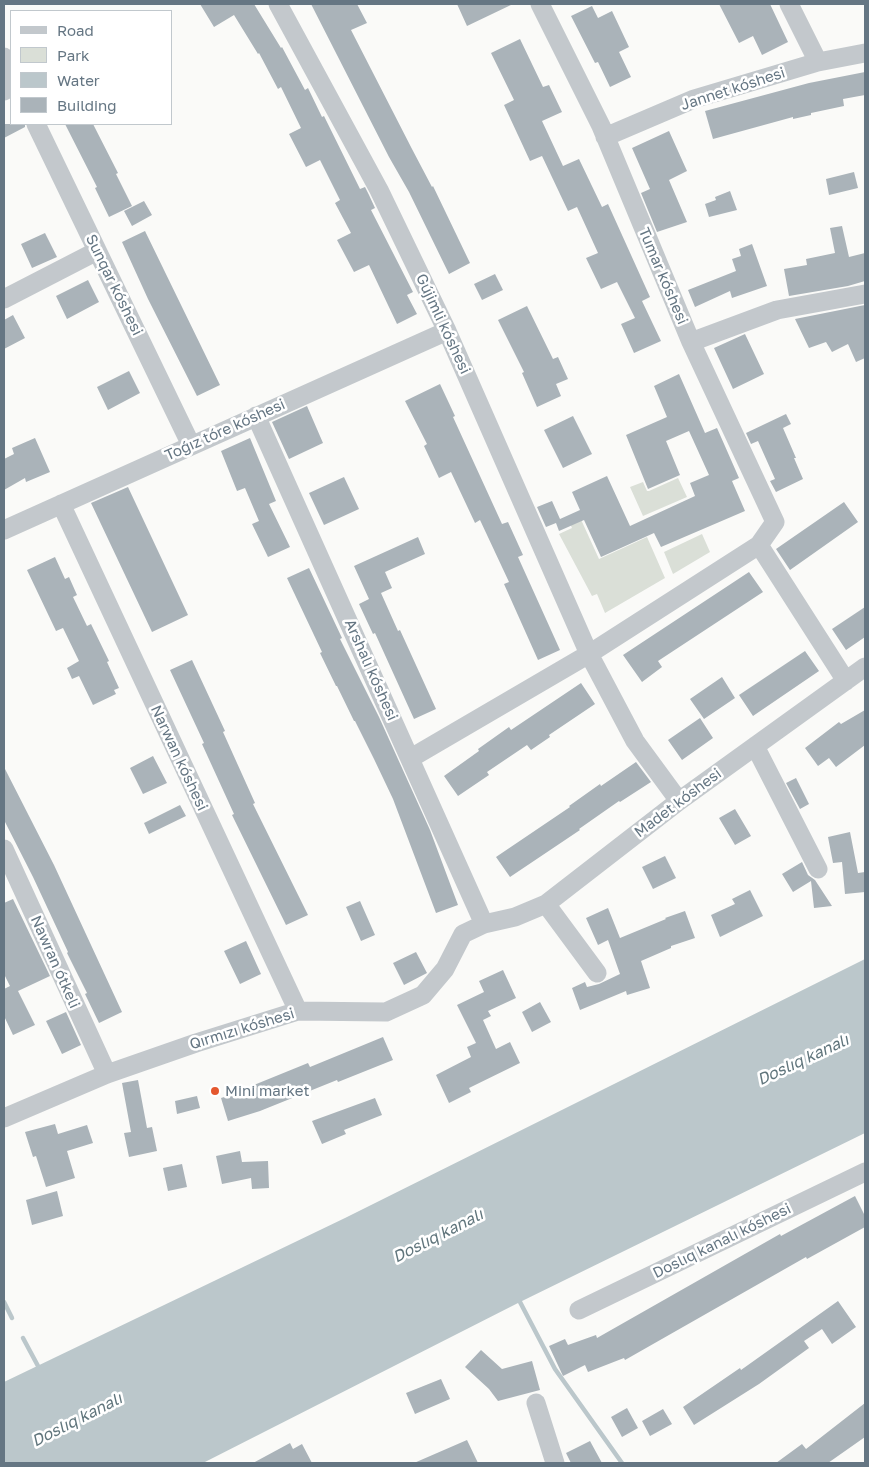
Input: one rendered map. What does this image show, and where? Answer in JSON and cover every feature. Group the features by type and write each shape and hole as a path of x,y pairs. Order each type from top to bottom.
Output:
{"street":[{"name":"Gújimli kóshesi","path":"278,4 379,190 447,331 589,654 635,741 679,801"},
{"name":"Tumar kóshesi","path":"540,4 605,137 691,342 775,522 759,545 589,654"},
{"path":"789,4 818,62"},
{"name":"Jannet kóshesi","path":"605,137 694,99 818,62 865,52"},
{"path":"4,57 10,70"},
{"name":"Sunqar kóshesi","path":"36,125 191,445"},
{"path":"4,299 98,251"},
{"path":"691,342 777,310 865,294"},
{"name":"Toǵız tóre kóshesi","path":"4,530 447,331"},
{"name":"Arshalı kóshesi","path":"256,416 484,924"},
{"name":"Narwan kóshesi","path":"61,504 298,1011"},
{"path":"759,545 846,680"},
{"path":"411,758 589,654"},
{"name":"Madet kóshesi","path":"484,924 514,916 546,904 679,801 865,667"},
{"path":"755,746 818,868"},
{"name":"Nawran ótkeli","path":"4,849 106,1074"},
{"path":"546,904 597,973"},
{"name":"Qırmızı kóshesi","path":"4,1118 106,1074 298,1011 386,1012 394,1009 423,995 445,969 463,934 484,924"},
{"name":"Doslıq kanalı kóshesi","path":"579,1310 863,1179"},
{"path":"536,1403 555,1463"}],"green space":[{"path":"678,478 687,497 643,516 630,487 643,482 647,491 649,491"},
{"path":"578,513 599,559 647,537 665,578 605,613 597,594 592,596 559,534 572,528 568,519"},
{"path":"702,534 710,552 673,574 664,552"}],"water":[{"name":"Doslıq kanalı","path":"865,959 865,1133 520,1302 203,1463 4,1463 4,1382 345,1218"}],"building":[{"path":"200,4 254,4 282,47 305,90 308,88 360,189 365,187 375,208 371,210 413,292 407,295 417,314 397,324 369,265 354,272 337,240 351,233 335,203 340,200 320,160 306,167 289,134 301,128 281,87 278,89 259,53 234,15 214,27"},
{"path":"311,4 357,4 367,23 351,30 433,186 470,263 449,274 409,192 389,157"},
{"path":"457,4 513,4 467,26"},
{"path":"719,4 770,4 788,42 762,55 753,36 739,43"},
{"path":"592,6 598,18 612,11 629,47 619,52 631,77 610,87 598,62 595,63 571,16"},
{"path":"520,39 543,87 549,85 562,112 542,121 563,166 579,159 602,207 608,204 650,297 642,301 661,341 634,353 621,324 635,318 617,282 601,289 586,258 598,253 577,207 568,211 542,156 530,161 504,105 514,100 491,53"},
{"path":"865,72 865,95 843,99 844,106 793,119 793,117 713,139 705,111 809,83"},
{"path":"4,124 25,125 25,127 4,138"},
{"path":"66,125 94,125 118,173 116,174 132,206 109,217 95,188 97,187"},
{"path":"669,131 687,171 669,180 687,222 657,232 641,193 650,189 632,148"},
{"path":"854,172 858,188 829,195 826,179"},
{"path":"730,191 737,210 709,217 705,204 716,200 715,197"},
{"path":"144,201 152,215 132,226 124,211"},
{"path":"842,226 849,257 865,253 865,281 848,286 789,296 784,269 807,265 806,259 835,253 830,228"},
{"path":"145,231 220,385 197,396 148,299 122,242"},
{"path":"45,233 57,257 32,268 21,244"},
{"path":"752,244 767,286 732,298 730,291 695,307 688,290 736,271 732,259 741,256 739,249"},
{"path":"495,274 503,290 482,300 474,284"},
{"path":"88,280 99,302 67,319 56,296"},
{"path":"865,305 865,358 856,362 848,344 832,352 826,342 809,348 795,319"},
{"path":"527,306 553,359 558,357 568,379 556,384 561,396 537,407 522,373 524,372 498,320"},
{"path":"13,315 25,338 4,349 4,320"},
{"path":"745,334 764,374 733,389 714,348"},
{"path":"129,371 140,393 108,410 97,387"},
{"path":"679,374 705,433 717,428 739,478 732,481 745,511 661,547 654,533 601,557 584,520 559,531 556,523 546,527 537,507 552,501 560,519 580,510 572,492 607,476 630,526 695,496 690,483 709,475 689,431 666,441 680,475 648,489 626,435 667,417 654,386"},
{"path":"440,384 502,524 508,522 523,555 518,557 560,650 538,660 504,584 509,582 480,520 475,523 451,472 439,478 424,446 427,444 405,401"},
{"path":"307,406 323,443 289,459 272,422"},
{"path":"786,414 791,424 783,428 803,479 776,492 770,481 775,479 758,441 751,444 746,433"},
{"path":"573,416 592,454 563,468 544,430"},
{"path":"35,438 50,472 26,482 25,478 4,490 4,459 14,454 12,448"},
{"path":"250,438 276,501 269,504 290,547 268,557 252,524 259,521 245,488 237,491 221,451"},
{"path":"344,477 359,509 324,525 309,493"},
{"path":"128,487 188,615 152,632 91,503"},
{"path":"844,502 858,522 790,570 776,549"},
{"path":"418,537 425,554 385,572 392,588 381,593 436,709 414,719 375,633 373,634 359,604 369,599 354,566"},
{"path":"55,557 65,579 69,577 77,595 73,597 87,626 91,624 109,661 107,662 119,688 114,690 116,694 93,705 79,676 72,679 67,668 79,661 63,628 56,631 27,570"},
{"path":"309,568 342,638 340,639 379,717 430,830 458,905 436,913 393,799 320,653 322,652 287,578"},
{"path":"749,572 763,592 658,661 662,667 642,682 623,655"},
{"path":"865,607 865,637 846,650 832,629"},
{"path":"805,651 819,671 753,716 739,695"},
{"path":"192,660 225,731 223,732 255,803 253,804 308,915 286,925 232,815 234,814 202,744 204,743 170,670"},
{"path":"722,677 735,698 704,719 690,699"},
{"path":"581,683 595,704 549,735 550,737 531,750 527,745 487,772 489,775 458,796 444,776 509,727 511,730"},
{"path":"865,710 865,745 836,767 829,758 818,766 805,748 839,722 841,724"},
{"path":"700,718 713,738 682,760 668,740"},
{"path":"153,756 167,783 143,794 130,768"},
{"path":"636,762 651,782 619,801 510,877 496,857 570,807 600,784 601,786"},
{"path":"4,767 54,865 122,1012 99,1023 33,877 4,820"},
{"path":"796,778 809,804 800,809 786,783"},
{"path":"180,805 186,816 149,834 144,823"},
{"path":"735,809 751,836 735,845 719,818"},
{"path":"850,832 858,873 865,872 865,892 845,894 842,862 833,863 828,837"},
{"path":"665,856 676,878 653,889 642,867"},
{"path":"802,862 808,875 815,880 832,906 814,908 811,881 793,892 782,874"},
{"path":"750,890 763,916 720,937 711,915 735,904 732,899"},
{"path":"13,899 50,976 18,991 35,1025 13,1035 4,1016 4,989 10,986 4,974 4,903"},
{"path":"360,901 375,935 361,941 346,907"},
{"path":"608,908 620,938 685,911 695,938 671,946 671,948 641,961 650,988 627,995 626,991 580,1010 572,988 585,982 587,987 599,984 620,974 608,940 598,945 586,918"},
{"path":"246,941 261,974 240,984 224,951"},
{"path":"416,952 427,973 404,985 393,963"},
{"path":"503,970 516,998 488,1011 491,1016 483,1020 496,1049 510,1042 520,1063 469,1088 471,1092 449,1103 436,1075 471,1057 467,1047 476,1043 457,1005 484,992 479,981"},
{"path":"540,1002 551,1022 532,1032 522,1012"},
{"path":"66,1012 81,1045 62,1054 46,1021"},
{"path":"383,1037 393,1060 260,1111 228,1121 221,1098 250,1089 249,1087 308,1063 310,1067"},
{"path":"138,1080 147,1128 152,1127 157,1151 129,1157 124,1133 131,1132 122,1083"},
{"path":"197,1096 200,1108 177,1114 175,1101"},
{"path":"375,1098 382,1115 344,1130 346,1134 322,1144 312,1121"},
{"path":"55,1124 58,1134 87,1125 93,1143 67,1151 75,1178 46,1187 36,1156 33,1157 25,1132"},
{"path":"240,1151 242,1162 268,1161 269,1188 252,1189 251,1178 222,1184 216,1156"},
{"path":"182,1164 187,1187 168,1191 163,1168"},
{"path":"57,1191 63,1216 32,1225 26,1200"},
{"path":"855,1196 865,1216 865,1227 807,1259 806,1257 625,1360 624,1358 588,1372 585,1365 563,1376 549,1346 565,1339 568,1345 596,1335 597,1338 780,1234 781,1236"},
{"path":"838,1301 856,1327 832,1344 822,1329 804,1341 809,1348 759,1384 694,1425 683,1407 740,1368 741,1370"},
{"path":"481,1350 502,1369 532,1361 540,1390 498,1401 489,1389 465,1367"},
{"path":"441,1379 450,1399 415,1414 406,1393"},
{"path":"865,1403 865,1437 828,1463 776,1463 802,1444 806,1449"},
{"path":"627,1408 638,1428 622,1437 611,1417"},
{"path":"663,1409 672,1424 650,1436 642,1421"},
{"path":"467,1440 478,1463 414,1463"},
{"path":"590,1441 602,1463 571,1463 566,1453"},
{"path":"290,1443 293,1449 302,1444 312,1463 253,1463"}],"waterway":[{"path":"4,1302 12,1318"},
{"path":"520,1302 555,1369 622,1463"},
{"path":"23,1338 38,1366"}],"place":[{"name":"Mini market","path":"215,1091"}]}
